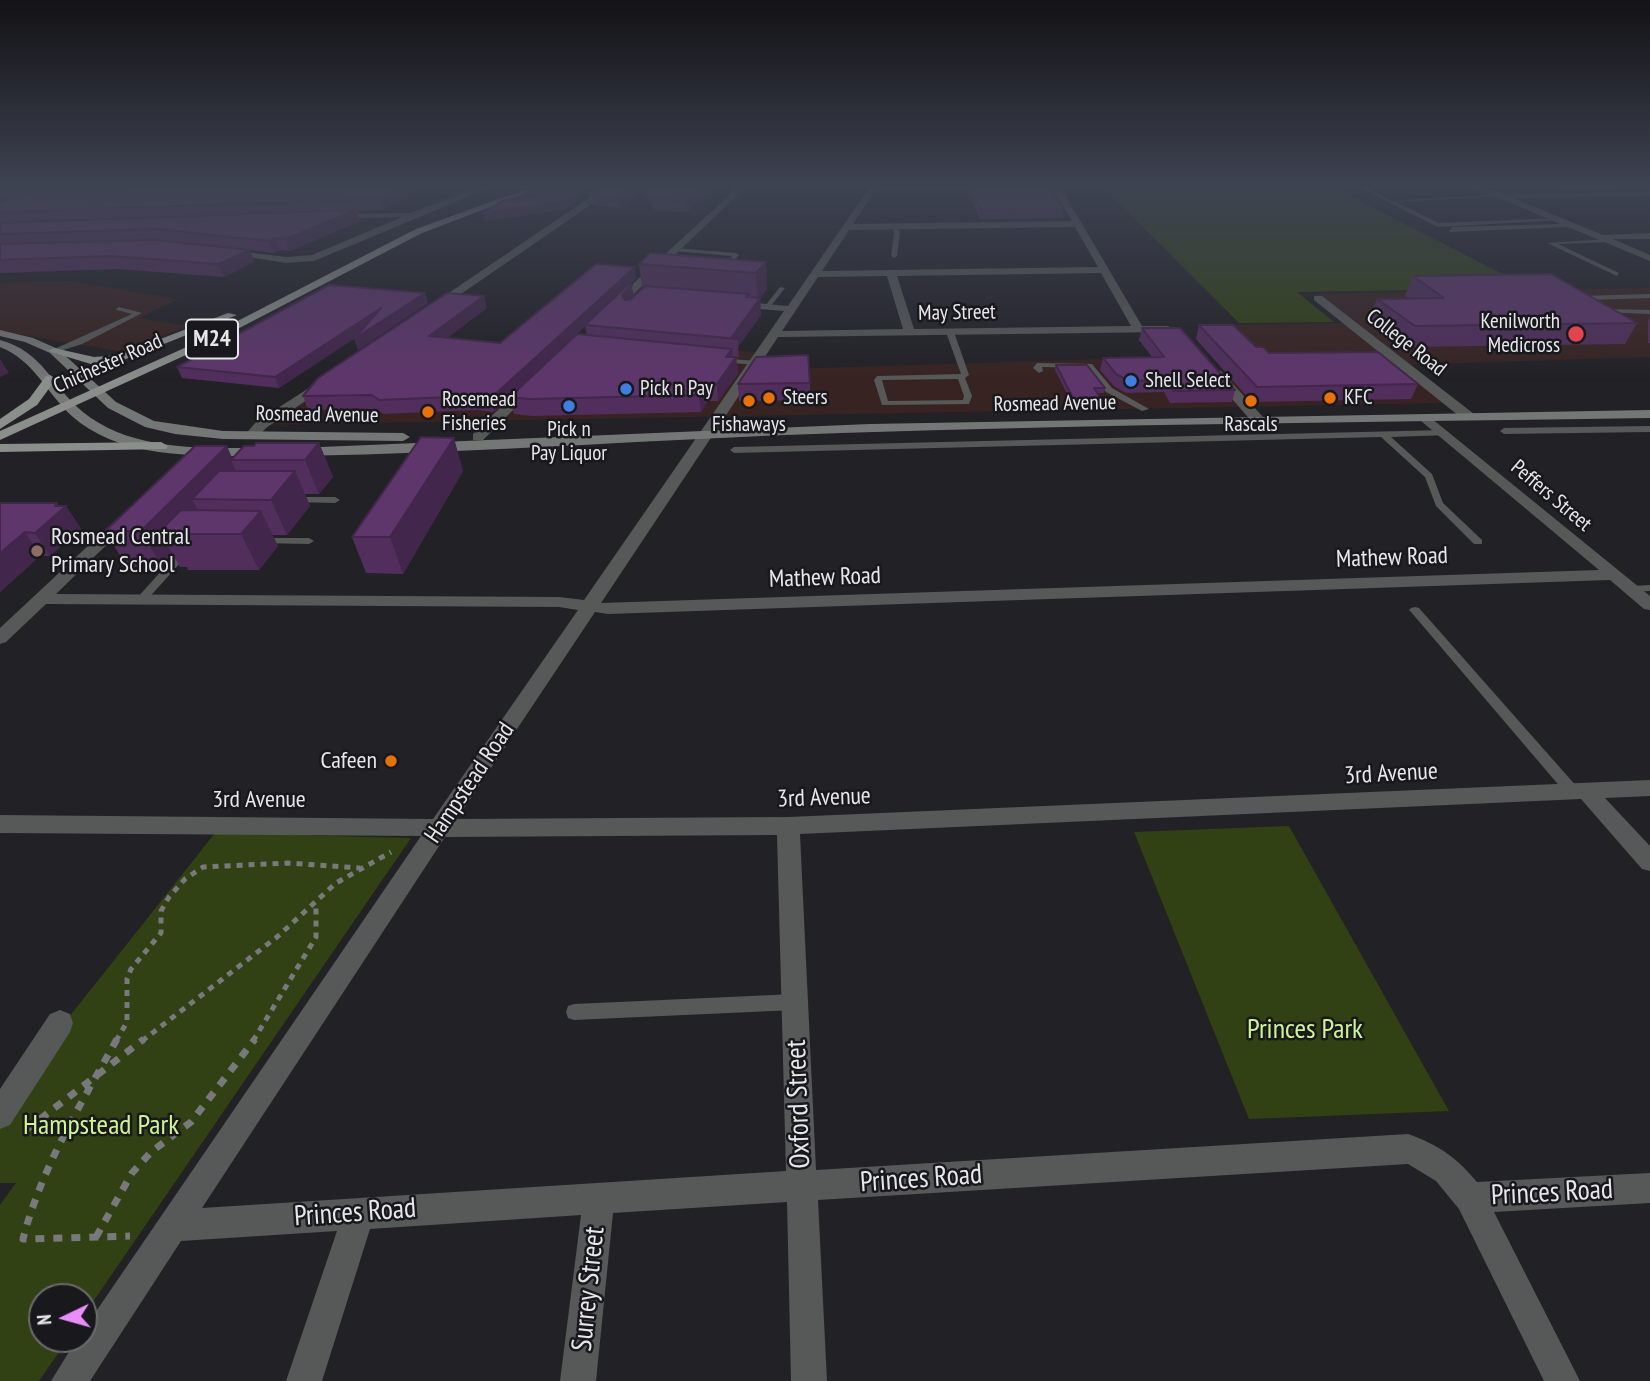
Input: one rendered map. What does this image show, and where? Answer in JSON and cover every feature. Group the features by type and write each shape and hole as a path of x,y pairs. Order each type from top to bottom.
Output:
{"main road":[{"name":"Chichester Road","path":"0,436 358,252"},
{"name":"Chichester Road","path":"93,388 236,327 378,252"},
{"path":"0,333 29,340 83,360 121,358 232,315"},
{"name":"Rosmead Avenue","path":"0,343 26,355 85,420 107,433 161,446 202,450 343,452 707,434 1258,420 1650,414"},
{"name":"Rosmead Avenue","path":"54,351 93,388 133,418 197,433 251,436 516,436 545,440"},
{"path":"0,426 33,402 50,379"},
{"name":"Chichester Road","path":"0,426 66,401"},
{"path":"251,436 256,442 265,445 343,452"},
{"path":"0,448 161,446"}],"street":[{"path":"228,252 286,260 314,258 327,252"},
{"path":"425,314 515,252"},
{"path":"609,312 672,252"},
{"name":"Hampstead Road","path":"69,1381 829,252"},
{"path":"1093,252 1138,329"},
{"path":"815,274 1103,270"},
{"path":"891,273 909,332"},
{"path":"627,295 646,296"},
{"name":"College Road","path":"1318,298 1469,417"},
{"path":"727,303 792,309"},
{"name":"May Street","path":"776,334 1138,329 1179,332"},
{"path":"1210,366 1258,420"},
{"path":"251,436 261,425 336,374"},
{"path":"478,437 544,374"},
{"name":"Peffers Street","path":"1426,418 1650,605"},
{"path":"181,466 202,450"},
{"path":"0,638 143,503"},
{"name":"Mathew Road","path":"40,599 546,602 626,609 1613,575"},
{"name":"3rd Avenue","path":"0,824 439,828 788,826 1650,789"},
{"path":"1580,792 1650,862"},
{"name":"Oxford Street","path":"788,826 809,1381"},
{"path":"0,1115 60,1023"},
{"name":"Princes Road","path":"174,1226 1376,1149 1408,1149 1422,1154 1447,1170 1470,1198 1650,1188"},
{"name":"Surrey Street","path":"578,1381 599,1197"},
{"path":"1470,1198 1562,1381"},
{"path":"304,1381 359,1213"}],"lane":[{"path":"705,252 736,255 716,278"},
{"path":"1570,252 1617,274"},
{"path":"648,275 659,275"},
{"path":"768,306 782,288"},
{"path":"1650,296 1581,298 1605,311 1650,312"},
{"path":"54,351 87,339 139,313 119,309"},
{"path":"950,332 966,373 961,377 878,380 885,403 966,401 968,396 961,377"},
{"path":"717,359 756,363"},
{"path":"1039,371 1037,368 1040,365 1089,366 1109,390 1145,409"},
{"path":"1574,415 1594,429"},
{"path":"1016,426 1024,442"},
{"path":"1504,431 1650,429"},
{"path":"734,450 1444,433"},
{"path":"1384,435 1429,476 1439,504 1478,542"},
{"path":"284,500 335,500"},
{"path":"141,600 195,540"},
{"path":"246,541 309,541"},
{"path":"1630,589 1650,588"},
{"path":"1415,610 1580,792"},
{"path":"574,1012 795,1002"}],"path":[{"path":"23,1132 239,967 336,883 394,850"},
{"path":"138,1236 23,1239 29,1216 57,1145 127,1022 127,979 131,969 161,933 161,911 194,871 227,865 288,863 360,868"},
{"path":"96,1237 132,1173 150,1152 191,1122 257,1036 316,937 316,903"}],"shaded area":[{"path":"70,281 178,299 139,318 187,326 124,352 0,331 0,283"},
{"path":"1650,288 1650,357 1404,365 1451,403 261,425 347,367 733,350 762,353 752,370 1141,358 1156,375 1280,373 1234,325 1349,323 1313,294"}],"green space":[{"path":"1168,252 1460,252 1530,288 1297,292 1334,322 1239,323"},
{"name":"Princes Park","path":"1289,826 1449,1111 1249,1119 1134,832"},
{"name":"Hampstead Park","path":"215,833 411,838 98,1295 98,1283 28,1283 28,1353 58,1353 39,1381 0,1381 0,1205 16,1183 0,1183 0,1104"}],"building":[{"path":"0,252 244,252 218,264 111,256 0,260"},
{"path":"650,253 766,262 756,273 639,264"},
{"path":"596,264 635,267 491,398 474,396 379,400 372,395 303,396 318,378 447,293 484,296 429,336 500,343"},
{"path":"1551,274 1637,323 1415,326 1377,299 1444,298 1413,276"},
{"path":"629,284 632,285 622,295 625,300 631,299 645,286 749,294 746,297 760,298 731,338 738,339 585,325"},
{"path":"329,285 425,293 354,339 381,308 275,377 177,367"},
{"path":"1199,325 1233,325 1256,347 1263,347 1269,353 1378,352 1418,384 1257,387"},
{"path":"1142,328 1180,328 1235,390 1173,391 1167,380 1129,381 1116,374 1103,358 1164,357"},
{"path":"577,334 732,349 726,357 736,357 717,384 707,384 699,395 529,399 510,397"},
{"path":"808,355 810,383 738,384 756,357"},
{"path":"1056,365 1087,365 1105,388 1094,388 1101,399 1074,400"},
{"path":"421,437 454,438 390,537 352,537"},
{"path":"256,443 319,443 305,460 231,460 244,446 254,446"},
{"path":"195,446 227,446 141,531 105,531"},
{"path":"219,471 295,471 271,500 192,499"},
{"path":"0,503 57,503 55,506 66,506 35,533 25,532 0,553"},
{"path":"181,510 261,511 241,534 168,534 171,531 160,531"}],"place":[{"name":"Kenilworth Medicross","path":"1576,334"},
{"name":"Shell Select","path":"1131,381"},
{"name":"Pick n Pay","path":"626,389"},
{"name":"Steers","path":"769,398"},
{"name":"KFC","path":"1330,398"},
{"name":"Fishaways","path":"749,401"},
{"name":"Rascals","path":"1251,401"},
{"name":"Pick n Pay Liquor","path":"569,406"},
{"name":"Rosemead Fisheries","path":"428,412"},
{"name":"Rosmead Central Primary School","path":"37,551"},
{"name":"Cafeen","path":"391,761"}]}
